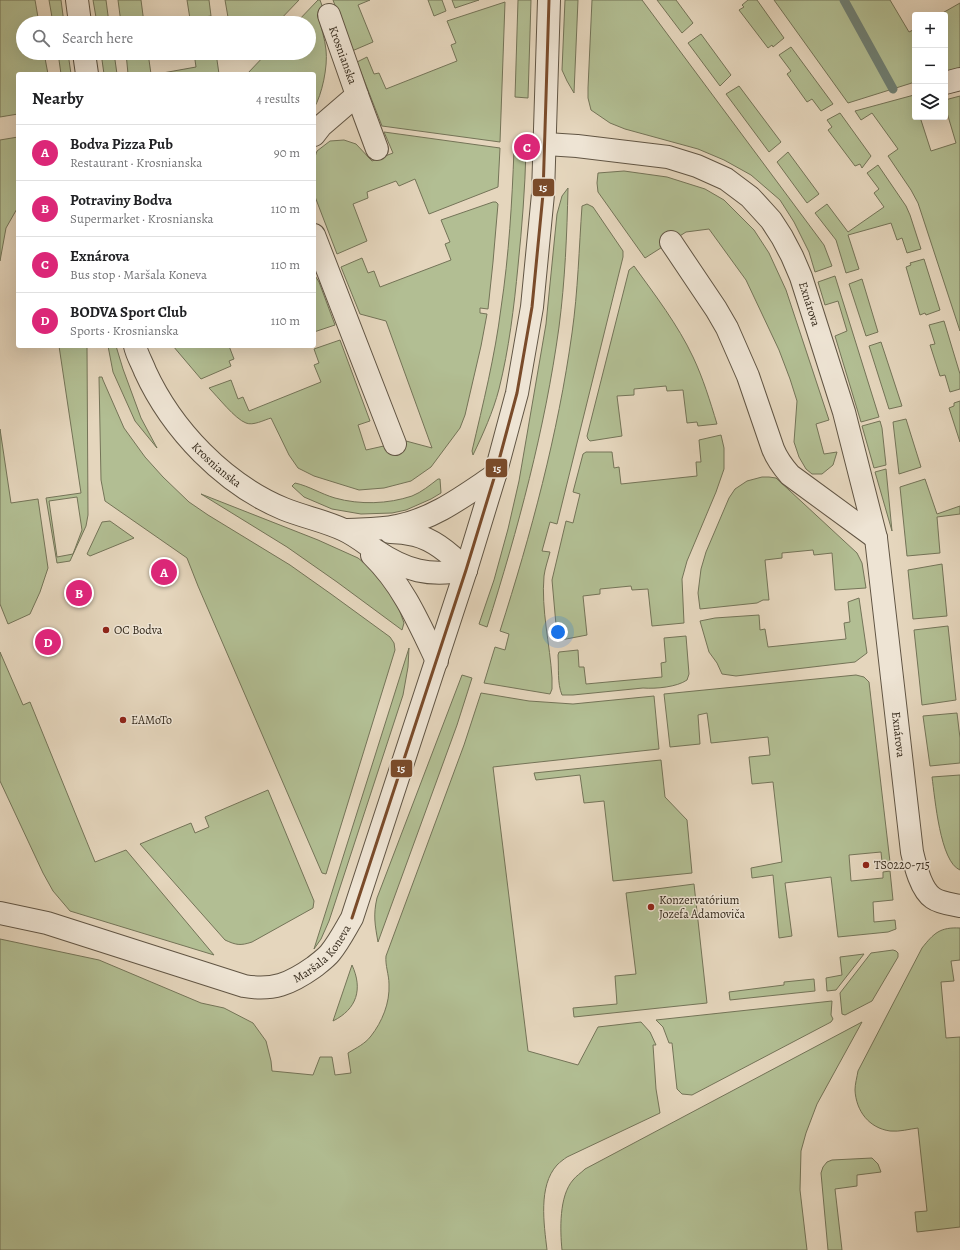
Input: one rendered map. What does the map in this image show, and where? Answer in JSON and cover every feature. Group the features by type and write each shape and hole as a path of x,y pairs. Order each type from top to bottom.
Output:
{"street":[{"path":"77,0 79,16"},
{"name":"Maršala Koneva","path":"0,913 48,922 244,986 258,988 275,987 291,982 330,954 341,937 352,918 437,661 495,475 517,393 532,307 543,194 546,144 549,0"},
{"name":"Krosnianska","path":"329,15 377,149"},
{"path":"85,60 87,72"},
{"path":"948,82 960,79"},
{"name":"Krosnianska","path":"316,132 321,126 357,95"},
{"name":"Exnárova","path":"546,144 668,157 697,166 726,179 750,197 771,220 782,237 801,277 844,412 876,538 915,868 922,884 932,897 960,906"},
{"path":"316,240 395,444"},
{"path":"671,242 728,328 748,376 773,449 782,466 790,476 876,538"},
{"name":"Krosnianska","path":"136,348 153,388 179,428 206,458 244,488 283,509 345,530"},
{"path":"345,530 376,529 415,522 445,507 495,475"},
{"path":"345,530 384,556 406,567 438,573 466,570"},
{"path":"345,530 399,532 415,535 430,540 442,548 466,570"},
{"path":"345,530 374,557 388,572 401,590 411,607 437,661"}],"green space":[{"path":"0,0 35,0 38,16 16,16 16,60 45,60 48,72 16,72 16,114 0,117"},
{"path":"49,0 61,0 63,16 52,16"},
{"path":"93,0 106,0 108,16 96,16"},
{"path":"118,0 141,0 143,16 120,16"},
{"path":"187,0 209,0 211,16 190,16"},
{"path":"225,0 299,0 284,16 228,16"},
{"path":"318,0 320,0 325,14 319,17 325,42 326,57 322,88 316,104 316,72 249,72 260,60 316,60 316,16 303,16"},
{"path":"333,0 370,0 358,5 373,42 352,51"},
{"path":"428,0 442,0 446,11 434,16"},
{"path":"452,0 479,0 455,8"},
{"path":"518,0 531,0 528,98 515,97"},
{"path":"565,0 578,0 574,93 562,70"},
{"path":"592,0 642,0 824,245 832,266 815,272 809,252 794,222 780,200 751,175 724,160 698,149 625,129 610,123 591,110 588,98 588,88"},
{"path":"657,0 676,0 693,23 682,33"},
{"path":"748,0 757,0 784,38 773,47 772,45 768,48 739,10 744,7 742,5"},
{"path":"774,0 890,0 909,32 912,30 912,83 848,103"},
{"path":"505,2 500,142 382,126 357,62 367,57 374,74 379,73 386,89 457,61 451,45 456,43 447,21"},
{"path":"960,3 960,68 948,72 948,12 944,12"},
{"path":"701,34 731,75 720,86 688,43"},
{"path":"791,47 833,104 821,111 812,99 807,102 787,74 791,71 779,55"},
{"path":"59,60 69,60 71,72 61,72"},
{"path":"102,60 115,60 117,72 104,72"},
{"path":"127,60 149,60 151,72 128,72"},
{"path":"195,60 217,60 219,72 168,72 196,67"},
{"path":"739,86 781,142 769,152 726,94"},
{"path":"912,96 912,120 921,120 931,151 956,143 948,116 948,99 960,96 960,331 918,203 888,156 898,149 872,113 861,120 855,111"},
{"path":"840,113 871,156 862,168 860,164 855,166 828,130 832,127 827,120"},
{"path":"384,132 500,148 498,187 429,214 415,179 399,186 396,181 367,192 368,198 353,204 367,241 337,254 316,199 317,151 330,141 344,140 356,144 372,161 393,153"},
{"path":"16,137 16,210 6,228 0,261 0,140"},
{"path":"514,150 526,150 522,222 513,312 506,359 497,398 473,455 472,451 488,380 504,288 510,229"},
{"path":"788,152 819,194 807,203 777,162"},
{"path":"878,165 906,206 921,249 907,253 902,238 897,240 891,223 848,235 859,269 846,273 836,240 815,213 827,204 848,232 884,207 874,193 879,189 867,173"},
{"path":"624,171 667,177 705,189 724,200 754,230 769,253 786,290 829,420 816,424 824,454 837,452 833,465 822,474 812,474 806,469 799,457 794,442 797,401 779,350 746,280 709,229 686,232 645,258 598,192 598,173"},
{"path":"568,188 561,310 546,403 520,516 487,627 479,624 494,580 519,481 546,324 557,214 562,196"},
{"path":"493,202 498,204 488,309 480,308 480,313 487,314 465,415 460,428 431,467 411,481 384,488 359,490 314,476 298,468 289,455 271,418 255,423 246,423 232,413 209,388 231,380 238,399 243,397 249,411 321,382 314,365 319,363 314,349 340,340 370,421 358,425 366,450 406,441 432,448 386,321 360,314 341,267 362,258 368,273 374,271 380,287 451,260 445,244 450,242 441,220"},
{"path":"587,204 593,207 623,251 623,257 557,524 550,522 542,551 550,552 544,573 543,589 552,678 552,689 550,694 484,683 495,647 505,650 509,634 500,631 533,521 559,409 574,317 582,206"},
{"path":"924,259 940,310 926,315 925,313 920,315 906,267 911,265 910,263"},
{"path":"634,266 666,310 687,345 697,365 717,424 698,426 697,422 687,423 683,390 667,391 666,386 634,389 634,395 617,396 622,436 590,441 587,436 629,270"},
{"path":"835,276 879,417 861,422 835,336 847,331 838,301 825,305 818,282"},
{"path":"316,277 319,282 335,325 316,331"},
{"path":"862,279 878,332 866,336 849,284"},
{"path":"944,321 960,374 960,389 950,392 945,375 940,376 930,345 935,344 929,325"},
{"path":"881,342 902,406 889,409 869,346"},
{"path":"59,348 87,348 88,515 86,526 70,561 57,563 46,498 81,493","holes":["77,497 82,530 73,554 57,557 49,501"]},
{"path":"108,348 117,348 141,418 157,448 135,421 113,372"},
{"path":"175,348 230,348 234,359 229,361 231,366 201,379"},
{"path":"99,377 102,377 124,428 145,457 189,502 290,565 390,637 394,643 395,650 326,874 322,873 187,558 105,501 101,480"},
{"path":"960,401 960,442 949,408 954,406 954,403"},
{"path":"906,419 921,467 899,474 893,422"},
{"path":"880,421 886,465 874,468 862,426"},
{"path":"0,429 11,503 38,499 48,568 40,592 30,614 8,624 0,604"},
{"path":"721,435 724,448 724,469 687,561 682,579 684,623 652,626 648,589 632,590 631,586 600,589 600,594 583,596 587,635 558,640 552,580 566,521 573,523 580,494 573,492 583,454 586,452 612,452 614,468 619,467 621,484 697,476 696,462 701,462 699,440"},
{"path":"886,469 892,531 875,472"},
{"path":"762,477 776,478 857,553 862,563 866,588 835,590 832,553 814,555 813,550 782,553 782,558 765,560 769,600 763,600 757,603 700,609 698,593 701,569 706,552 729,498 735,489 747,481"},
{"path":"440,479 441,493 406,510 392,513 361,514 332,509 304,497 292,486 295,483 335,498 354,502 374,503 393,501 412,496"},
{"path":"925,479 937,514 960,506 960,514 937,517 940,553 907,556 900,487"},
{"path":"201,494 318,540 358,558 373,570 386,586 398,606 404,623 402,630 287,547"},
{"path":"110,521 134,538 90,556 87,554 102,522"},
{"path":"942,564 947,616 913,619 908,570"},
{"path":"859,598 867,653 855,662 736,676 722,674 717,663 709,652 700,621 715,618 759,615 760,630 765,629 768,647 846,639 844,623 850,622 848,602"},
{"path":"948,626 956,700 922,705 914,630"},
{"path":"686,636 689,674 687,680 683,682 660,688 643,688 562,695 559,680 559,652 578,650 579,667 584,667 586,684 662,677 661,663 666,662 664,638"},
{"path":"409,648 408,667 403,695 329,921 321,939 314,949"},
{"path":"0,652 23,705 30,702 95,862 126,850 214,955 70,911 53,891 0,781"},
{"path":"462,675 472,678 457,725 378,942 375,920 377,898"},
{"path":"856,675 864,677 869,682 890,862 882,862 881,852 849,855 851,881 883,878 883,872 890,871 893,900 873,902 874,922 895,920 896,929 888,932 838,937 831,877 785,883 792,936 779,938 773,875 752,878 751,868 782,862 773,782 752,784 749,757 770,755 768,737 711,743 707,713 698,715 700,744 670,747 664,694"},
{"path":"481,693 529,701 573,704 654,696 659,749 493,767 528,1051 578,1065 598,1027 641,1022 650,1032 656,1045 653,1045 656,1089 660,1113 567,1157 557,1165 547,1183 545,1194 544,1217 547,1250 0,1250 0,939 99,960 201,1003 224,1008 253,1023 266,1041 272,1071 313,1075 320,1057 332,1057 335,1075 351,1073 348,1053 369,1039 379,1025 387,1005 389,981 386,956 464,745"},
{"path":"957,713 960,738 960,763 930,766 923,716"},
{"path":"661,760 665,797 687,820 692,873 613,881 604,801 584,803 580,775 536,780 534,773"},
{"path":"960,775 960,870 953,865 943,843 932,777"},
{"path":"268,790 314,901 313,908 252,942 235,944 225,940 140,844 191,823 195,833 209,827 205,817"},
{"path":"694,884 707,1003 574,1017 573,1008 617,1004 615,976 636,974 626,893"},
{"path":"960,928 960,960 951,961 954,981 941,982 946,1038 960,1037 960,1227 917,1232 915,1212 927,1211 918,1128 890,1131 870,1122 865,1117 858,1105 855,1085 858,1071 922,948 930,938 938,932 947,929"},
{"path":"893,950 898,953 898,957 872,1001 845,1015 842,1014 840,993 871,953"},
{"path":"864,954 836,990 827,991 826,978 842,975 840,957"},
{"path":"352,965 357,982 356,998 348,1011 333,1021"},
{"path":"814,979 815,991 730,1000 729,992 784,985 784,982"},
{"path":"832,1001 831,1015 833,1019 831,1022 692,1095 682,1094 677,1089 672,1043 669,1043 663,1027 656,1020"},
{"path":"862,1022 817,1104 801,1151 800,1190 807,1250 562,1250 561,1223 565,1195 573,1180 585,1169"},
{"path":"872,1158 878,1164 881,1172 857,1175 857,1186 835,1189 842,1250 828,1250 821,1173 823,1167 827,1162 832,1160"}],"waterway":[{"path":"844,0 893,89"}],"transit line":[{"name":"15","path":"352,918 466,570 495,475 517,393 532,307 543,194 549,0"}],"place":[{"name":"Exnárova","path":"527,147"},
{"name":"Bodva Pizza Pub","path":"164,572"},
{"name":"Potraviny Bodva","path":"79,593"},
{"name":"OC Bodva","path":"106,630"},
{"name":"BODVA Sport Club","path":"48,642"},
{"name":"EAMoTo","path":"123,720"},
{"name":"TS0220-715","path":"866,865"},
{"name":"Konzervatórium Jozefa Adamoviča","path":"651,907"}]}
